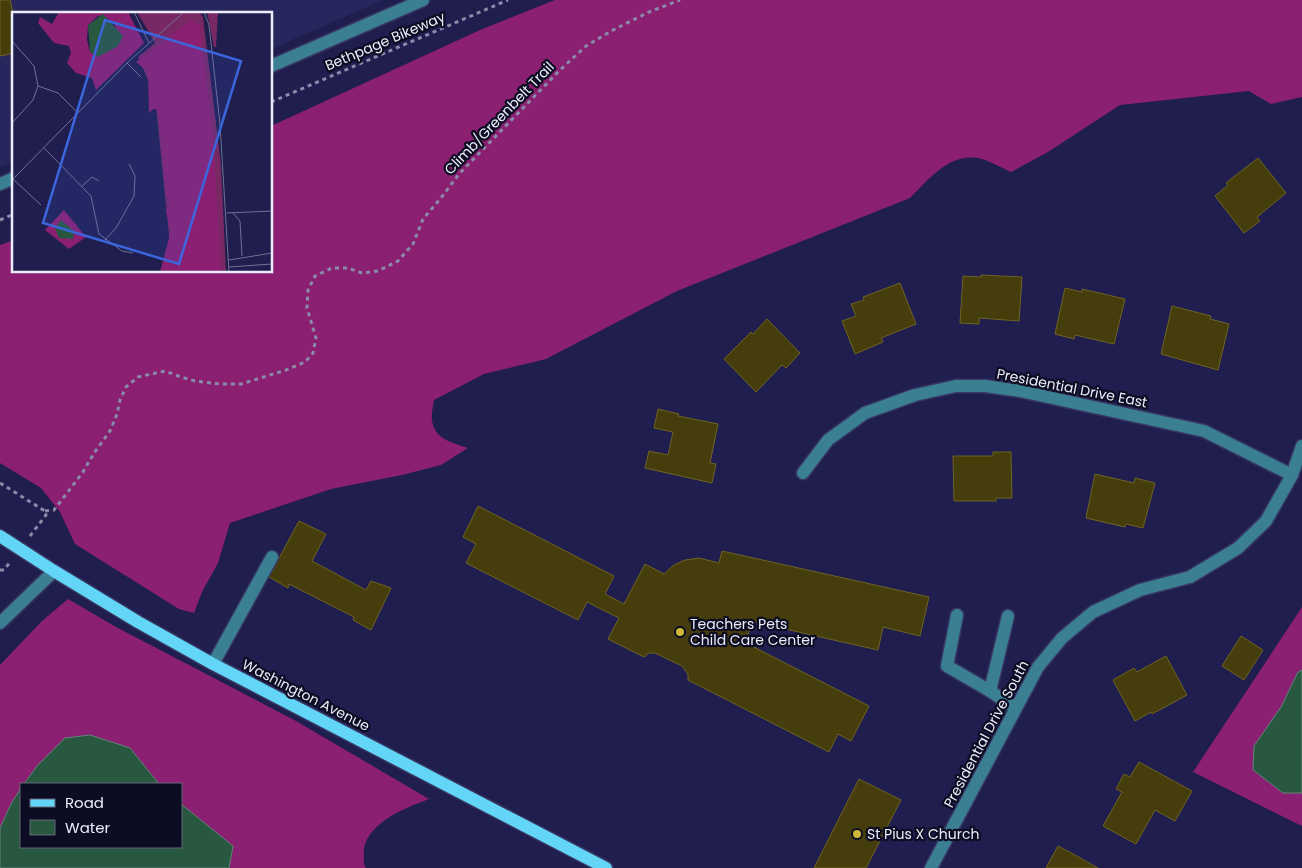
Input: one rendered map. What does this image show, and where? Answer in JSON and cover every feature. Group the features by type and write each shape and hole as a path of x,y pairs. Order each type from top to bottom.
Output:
{"main road":[{"name":"Washington Avenue","path":"0,536 138,622 213,664 597,866"}],"street":[{"path":"272,66 423,0"},
{"path":"0,184 12,179"},
{"name":"Presidential Drive East","path":"803,472 828,440 864,413 915,395 956,386 985,386 1020,391 1204,431 1292,475"},
{"name":"Presidential Drive South","path":"931,868 1038,667 1062,638 1093,612 1140,590 1190,577 1238,548 1266,521 1292,475 1302,446"},
{"path":"213,664 272,557"},
{"path":"0,623 54,571"},
{"path":"957,615 947,666 1016,708"},
{"path":"990,691 1008,616"}],"path":[{"name":"Bethpage Bikeway","path":"272,102 508,0"},
{"name":"Climb/Greenbelt Trail","path":"45,512 54,510 84,472 94,453 110,431 126,387 138,377 165,371 195,380 220,384 241,384 305,362 313,353 316,338 307,308 308,290 316,276 332,268 348,268 362,273 378,271 398,261 413,244 423,218 459,174 560,70 586,46 613,30 649,12 680,0"},
{"path":"0,220 12,215"},
{"path":"0,483 45,512 46,515 34,531"}],"shaded area":[{"path":"0,0 383,0 272,49 272,12 12,12 12,163 0,167"},
{"path":"555,0 1302,0 1302,97 1271,104 1249,91 1120,105 1048,152 1011,172 982,159 960,159 933,175 910,198 677,291 546,359 484,374 434,400 432,418 436,432 445,439 468,448 441,465 331,489 230,523 218,563 202,592 194,613 179,609 75,544 60,512 41,488 0,463 0,245 12,241 12,272 272,272 272,126 480,30"},
{"path":"68,599 116,627 296,721 429,799 392,816 376,828 364,846 364,864 366,868 229,868 233,846 182,805 182,783 158,783 130,748 65,738 37,766 25,783 20,783 20,790 0,828 0,665 42,621"},
{"path":"1302,607 1302,670 1298,672 1281,707 1254,746 1253,769 1283,793 1302,793 1302,826 1193,772"}],"water":[{"path":"1302,670 1302,793 1283,793 1253,770 1254,746 1281,707 1298,672"},
{"path":"90,735 130,748 158,783 25,783 37,766 65,738"},
{"path":"20,790 20,848 182,848 182,805 233,846 229,868 0,868 0,828"}],"building":[{"path":"0,0 10,0 13,12 12,53 0,56"},
{"path":"1258,158 1286,193 1257,217 1260,221 1244,233 1215,196 1228,185 1226,183"},
{"path":"981,275 1022,277 1019,321 979,318 979,324 960,323 963,276 981,277"},
{"path":"900,283 916,324 881,338 883,342 855,354 842,321 856,316 851,304 864,300 863,297"},
{"path":"1065,288 1082,292 1082,289 1125,299 1114,344 1075,335 1074,339 1055,334"},
{"path":"1172,306 1211,316 1210,319 1229,324 1218,370 1161,354"},
{"path":"767,319 800,353 786,368 782,365 756,392 724,359"},
{"path":"658,409 679,414 678,416 718,424 710,463 716,464 712,483 645,468 649,451 668,455 673,432 654,428"},
{"path":"993,452 1011,452 1012,498 996,498 996,501 954,501 953,456 993,456"},
{"path":"1095,474 1134,483 1135,478 1155,483 1143,528 1126,524 1125,527 1086,518"},
{"name":"Teachers Pets Child Care Center","path":"478,506 614,576 605,594 624,604 645,564 664,574 674,565 685,560 699,558 719,563 722,551 929,597 920,636 883,627 878,650 754,622 744,642 869,706 851,741 838,734 829,752 688,680 688,674 682,666 655,653 649,653 644,657 608,639 619,618 587,602 578,620 466,563 476,544 463,537"},
{"path":"299,521 326,534 312,561 366,590 371,581 391,588 371,630 353,620 354,617 289,584 288,588 269,577"},
{"path":"1241,636 1263,650 1244,680 1222,666"},
{"path":"1166,656 1187,695 1135,721 1113,680 1134,668 1137,672"},
{"path":"1139,762 1192,791 1175,821 1155,810 1136,844 1103,826 1122,792 1116,789 1124,774 1130,777"},
{"name":"St Pius X Church","path":"859,779 901,800 866,868 814,868"},
{"path":"1058,846 1075,855 1098,868 1046,868"}],"place":[{"name":"Teachers Pets Child Care Center","path":"680,632"},
{"name":"St Pius X Church","path":"857,834"}]}
